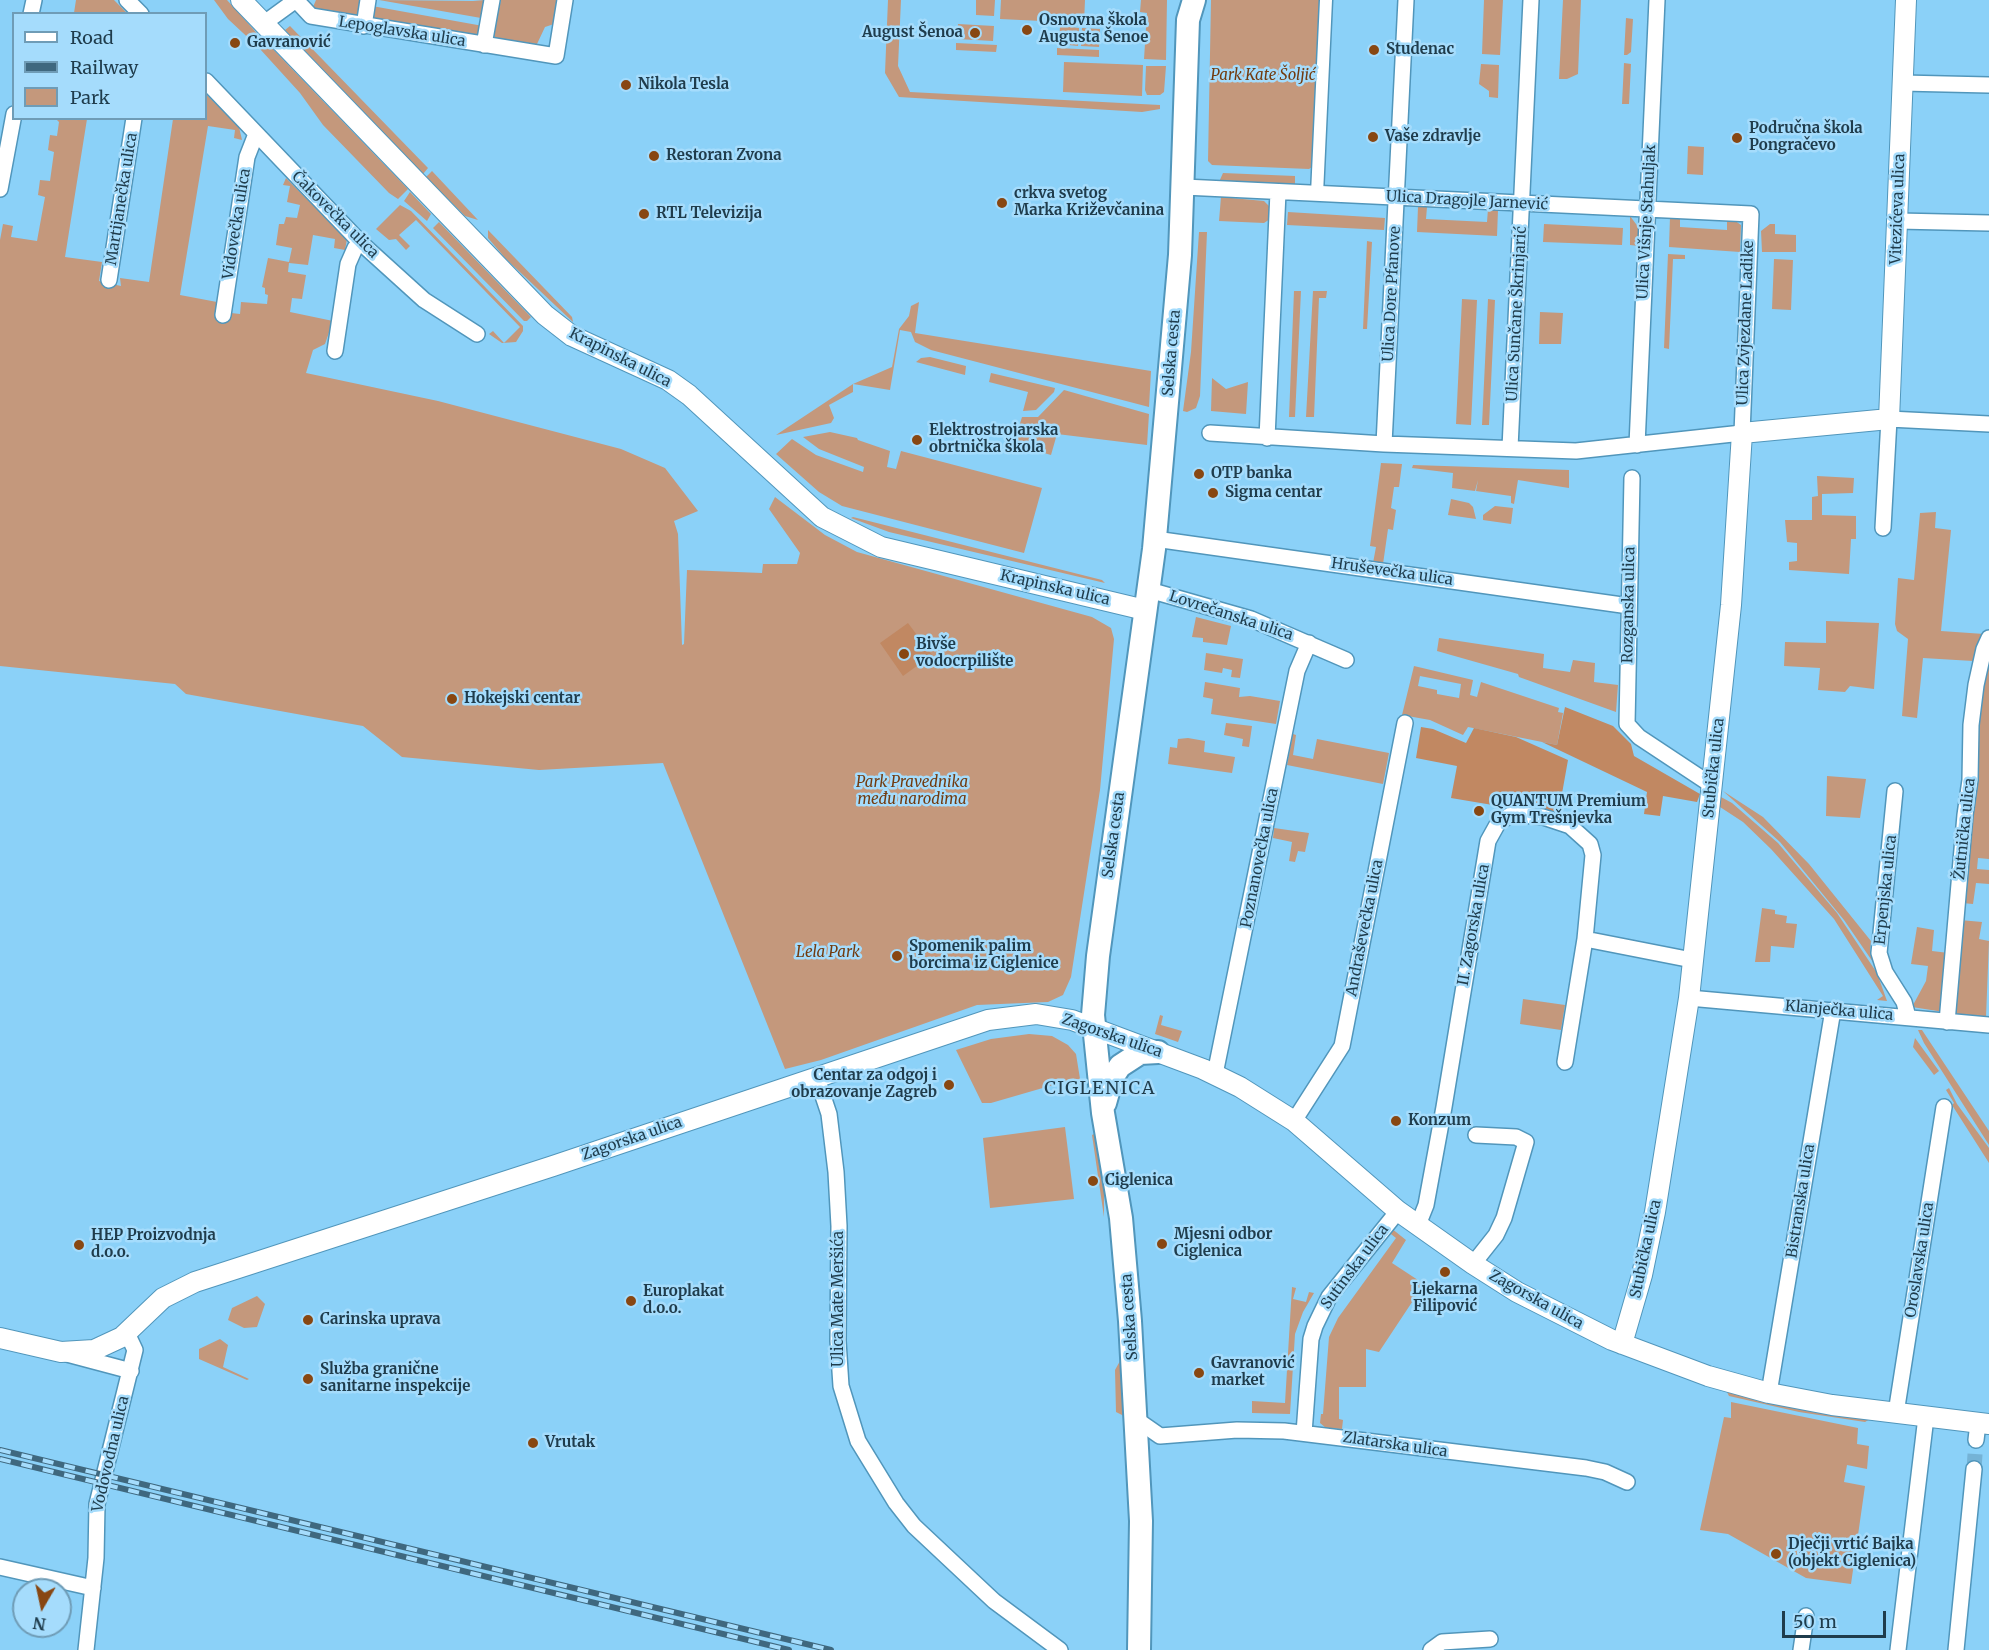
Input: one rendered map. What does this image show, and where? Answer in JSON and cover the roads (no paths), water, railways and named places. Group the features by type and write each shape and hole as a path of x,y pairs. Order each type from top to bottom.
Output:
{"main road":[{"name":"Selska cesta","path":"1139,1650 1142,1588 1137,1420 1121,1218 1103,1113 1094,1028 1098,956 1155,539 1171,368 1184,187 1187,7"},
{"path":"1103,1113 1110,1084 1120,1066 1140,1053 1158,1052"}],"street":[{"path":"128,0 139,12"},
{"name":"Krapinska ulica","path":"241,0 545,315 572,336 675,385 822,517 881,547 1147,600"},
{"name":"Lepoglavska ulica","path":"263,24 295,0 311,16 556,56 565,0"},
{"path":"364,26 368,0"},
{"path":"484,45 492,0"},
{"path":"1317,194 1326,0"},
{"name":"Ulica Dore Pfanove","path":"1384,444 1406,0"},
{"name":"Ulica Sunčane Škrinjarić","path":"1510,448 1531,0"},
{"name":"Ulica Višnje Stahuljak","path":"1637,445 1657,0"},
{"name":"Vitezićeva ulica","path":"1889,418 1906,0"},
{"name":"Čakovečka ulica","path":"207,82 361,243 424,300 477,334"},
{"path":"1902,83 1989,85"},
{"path":"0,189 13,120"},
{"name":"Martijanečka ulica","path":"109,280 134,120"},
{"name":"Vidovečka ulica","path":"223,315 247,157 256,134"},
{"name":"Ulica Dragojle Jarnević","path":"1184,187 1751,214"},
{"path":"1267,438 1278,192"},
{"name":"Ulica Zvjezdane Ladike","path":"1742,433 1751,214"},
{"path":"1898,221 1989,224"},
{"path":"335,351 348,264 355,248 361,243"},
{"path":"1210,432 1267,438 1576,451 1889,418 1989,424"},
{"path":"1883,528 1889,418"},
{"name":"Stubička ulica","path":"1622,1344 1642,1275 1655,1212 1689,998 1731,605 1742,433"},
{"name":"Rozganska ulica","path":"1632,478 1626,717 1631,731 1713,786"},
{"name":"Hruševečka ulica","path":"1155,539 1629,606"},
{"name":"Lovrečanska ulica","path":"1147,600 1251,619 1346,660"},
{"name":"Žutnička ulica","path":"1947,1022 1970,780 1971,725 1976,686 1989,638"},
{"name":"Poznanovečka ulica","path":"1215,1074 1297,672 1309,643"},
{"name":"Andraševečka ulica","path":"1294,1120 1342,1046 1405,723"},
{"name":"Erpenjska ulica","path":"1896,791 1879,953 1885,972 1904,1002 1908,1017"},
{"name":"II. Zagorska ulica","path":"1418,1225 1426,1205 1442,1118 1488,841 1492,830 1503,818 1512,814 1525,814 1558,821 1578,831 1590,844 1594,867 1566,1062"},
{"path":"1585,939 1692,960"},
{"name":"Klanječka ulica","path":"1689,998 1989,1025"},
{"name":"Bistranska ulica","path":"1769,1393 1833,1010"},
{"name":"Zagorska ulica","path":"0,1338 61,1352 94,1350 127,1334 163,1298 195,1282 1008,1016 1051,1016 1094,1028 1215,1074 1269,1103 1294,1120 1398,1210 1473,1264 1517,1292 1622,1344 1708,1376 1769,1393 1926,1417 1981,1429"},
{"name":"Ulica Mate Meršića","path":"817,1078 829,1114 835,1168 839,1226 838,1341 841,1386 858,1441 891,1495 914,1526 994,1601 1060,1650"},
{"name":"Oroslavska ulica","path":"1896,1413 1944,1107"},
{"path":"1473,1264 1496,1235 1504,1218 1526,1142 1516,1137 1476,1135"},
{"name":"Sutinska ulica","path":"1304,1433 1311,1339 1315,1326 1329,1296 1398,1210"},
{"name":"Vodovodna ulica","path":"86,1650 97,1546 96,1509 135,1350 127,1334"},
{"path":"61,1352 131,1371"},
{"path":"1898,1650 1926,1417"},
{"path":"1137,1420 1160,1436 1138,1454"},
{"name":"Zlatarska ulica","path":"1160,1436 1253,1430 1304,1433 1586,1468 1605,1472 1627,1482"},
{"path":"1956,1650 1974,1469"},
{"path":"0,1567 93,1588"},
{"path":"1801,1650 1806,1616"},
{"path":"1431,1650 1442,1642 1490,1639"}],"tunnel":[{"path":"1974,1469 1976,1440"}],"railway":[{"path":"0,1450 831,1650"},
{"path":"0,1459 789,1650"}],"place":[{"name":"Osnovna škola Augusta Šenoe","path":"1027,30"},
{"name":"August Šenoa","path":"975,33"},
{"name":"Gavranović","path":"235,43"},
{"name":"Studenac","path":"1374,50"},
{"name":"Nikola Tesla","path":"626,85"},
{"name":"Vaše zdravlje","path":"1373,137"},
{"name":"Područna škola Pongračevo","path":"1737,138"},
{"name":"Restoran Zvona","path":"654,156"},
{"name":"crkva svetog Marka Križevčanina","path":"1002,203"},
{"name":"RTL Televizija","path":"644,214"},
{"name":"Elektrostrojarska obrtnička škola","path":"917,440"},
{"name":"OTP banka","path":"1199,474"},
{"name":"Sigma centar","path":"1213,493"},
{"name":"Bivše vodocrpilište","path":"904,654"},
{"name":"Hokejski centar","path":"452,699"},
{"name":"QUANTUM Premium Gym Trešnjevka","path":"1479,811"},
{"name":"Spomenik palim borcima iz Ciglenice","path":"897,956"},
{"name":"Centar za odgoj i obrazovanje Zagreb","path":"949,1085"},
{"name":"Konzum","path":"1396,1121"},
{"name":"Ciglenica","path":"1093,1181"},
{"name":"Mjesni odbor Ciglenica","path":"1162,1244"},
{"name":"HEP Proizvodnja d.o.o.","path":"79,1245"},
{"name":"Ljekarna Filipović","path":"1445,1272"},
{"name":"Europlakat d.o.o.","path":"631,1301"},
{"name":"Carinska uprava","path":"308,1320"},
{"name":"Gavranović market","path":"1199,1373"},
{"name":"Služba granične sanitarne inspekcije","path":"308,1379"},
{"name":"Vrutak","path":"533,1443"},
{"name":"Dječji vrtić Bajka (objekt Ciglenica)","path":"1776,1554"}],"district":[{"name":"CIGLENICA","path":"1100,1089"}],"park label":[{"name":"Park Kate Šoljić","path":"1263,76"},
{"name":"Park Pravednika među narodima","path":"912,792"},
{"name":"Lela Park","path":"828,953"}]}
